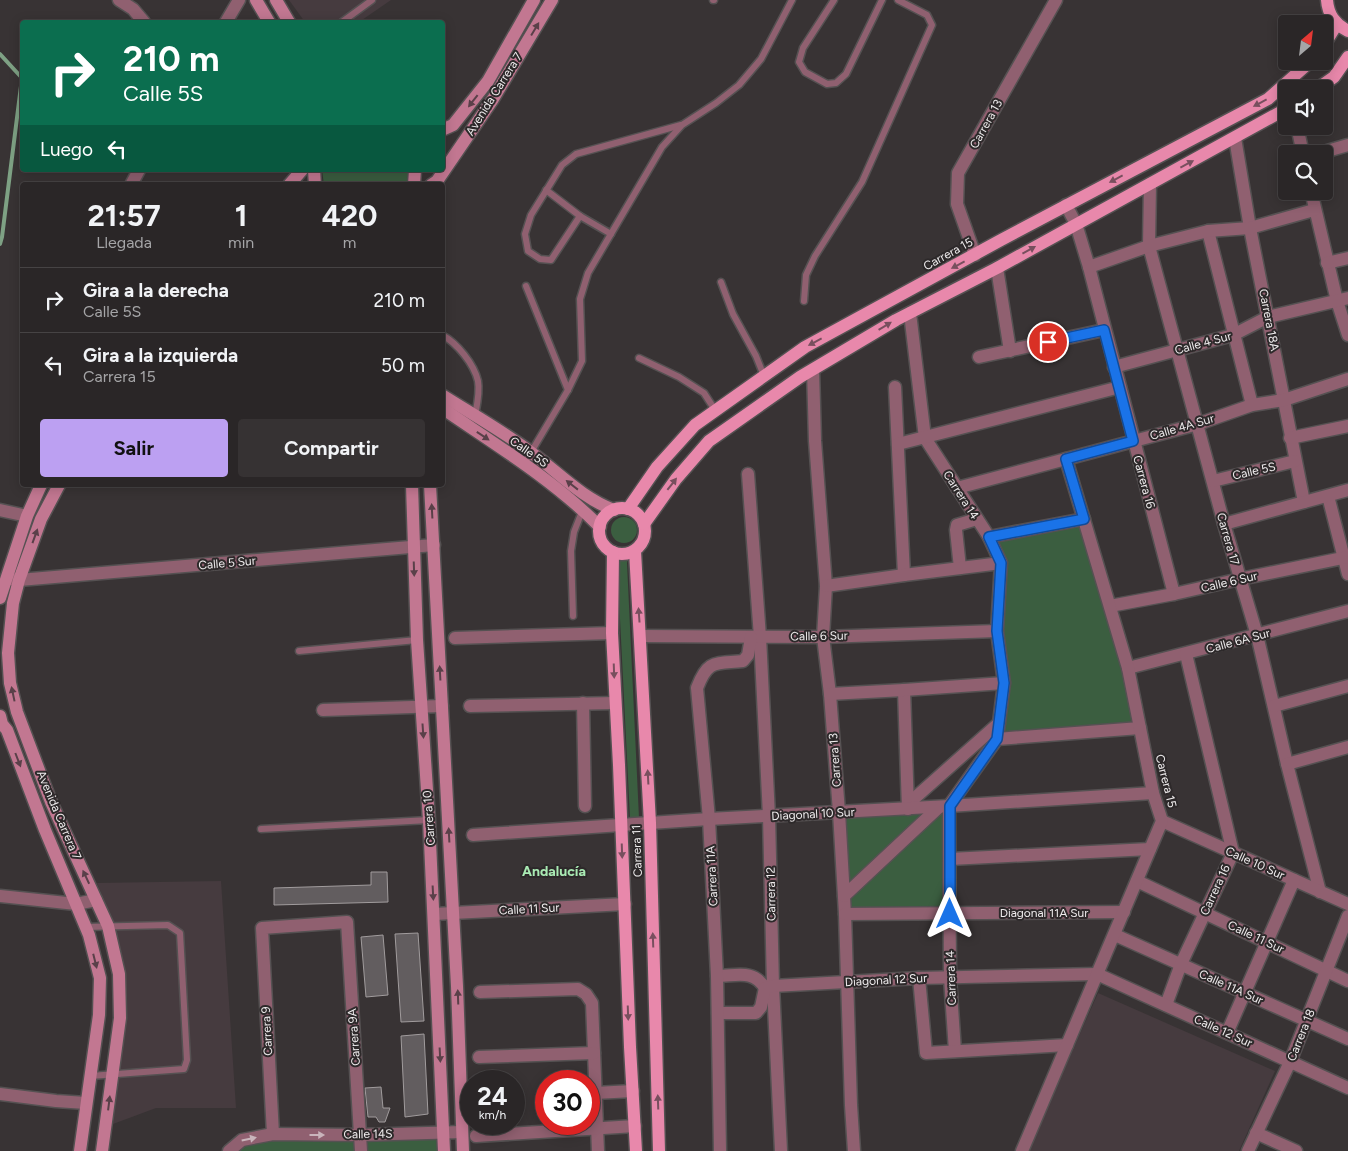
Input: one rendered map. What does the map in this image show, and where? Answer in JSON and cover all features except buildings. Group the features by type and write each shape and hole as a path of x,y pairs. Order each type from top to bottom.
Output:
{"main road":[{"path":"256,0 268,20"},
{"path":"276,0 288,20"},
{"name":"Avenida Carrera 7","path":"445,129 453,125 488,81 534,0"},
{"name":"Avenida Carrera 7","path":"445,169 493,99 552,0"},
{"path":"1327,0 1327,8 1337,24 1348,30"},
{"path":"1333,30 1337,24"},
{"path":"1330,80 1348,57"},
{"name":"Carrera 15","path":"628,509 657,467 695,425 805,347 1066,205 1268,99 1301,70"},
{"path":"644,524 676,479 709,441 813,370 910,313 997,268 1278,114"},
{"path":"292,182 300,172"},
{"name":"Avenida Carrera 7","path":"436,182 443,172"},
{"name":"Calle 5S","path":"445,397 531,453 583,494 601,505 614,510"},
{"name":"Calle 5S","path":"445,410 524,464 583,509 600,527"},
{"path":"0,598 27,516 40,487"},
{"name":"Avenida Carrera 7","path":"58,487 41,520 19,580 13,603 8,653 10,682 20,719 51,802 108,926 119,974 120,1018 102,1151"},
{"name":"Carrera 10","path":"412,487 417,640 434,914 444,1151"},
{"name":"Carrera 10","path":"430,487 453,913 460,1083"},
{"path":"628,509 641,518 644,524 644,539 635,551 620,554 613,552 602,542 600,527 603,518 614,510 628,509"},
{"name":"Carrera 11","path":"635,551 650,823 659,1151"},
{"name":"Carrera 11","path":"613,552 612,633 636,1151"},
{"name":"Avenida Carrera 7","path":"1,721 7,730 45,830 86,927 100,978 99,1015 80,1151"},
{"name":"Carrera 10","path":"462,1135 463,1151"}],"street":[{"path":"119,0 133,9 142,20"},
{"path":"227,20 239,0"},
{"name":"Carrera 13","path":"975,256 958,204 958,173 1050,2"},
{"name":"Carrera 18A","path":"1235,138 1250,228 1304,502"},
{"path":"1333,149 1348,145"},
{"name":"Carrera 17","path":"1150,184 1149,246 1224,524 1257,636 1320,892"},
{"path":"1312,200 1327,263 1342,299 1348,335"},
{"name":"Carrera 16","path":"1066,205 1076,224 1088,267 1174,594"},
{"path":"1088,267 1149,246 1208,231 1250,228 1314,210"},
{"path":"1208,231 1252,405"},
{"path":"1327,263 1348,258"},
{"path":"997,268 1010,350"},
{"name":"Calle 4 Sur","path":"1114,367 1233,335 1268,318 1342,299"},
{"name":"Carrera 14","path":"910,313 925,438 989,537 1001,563 997,631 1004,683 997,739 944,807 950,859 950,978 955,1051"},
{"path":"979,358 1104,330"},
{"name":"Carrera 13","path":"813,370 826,586 823,637 830,694 839,812 854,1151"},
{"name":"Calle 4A Sur","path":"957,488 1198,424 1252,405 1284,400 1348,380"},
{"path":"895,387 904,575"},
{"path":"898,444 1120,387"},
{"path":"1290,438 1348,426"},
{"name":"Carrera 15","path":"1022,1151 1162,822 1153,793 1128,668 1066,459"},
{"name":"Calle 5S","path":"1213,481 1295,461"},
{"name":"Carrera 12","path":"748,474 756,637 769,816 769,987 781,1151"},
{"path":"1224,524 1348,490"},
{"path":"1328,496 1346,558 1348,574"},
{"path":"0,510 27,516"},
{"path":"960,568 957,525 977,519"},
{"path":"989,537 1084,519"},
{"name":"Calle 5 Sur","path":"6,578 19,580 434,545"},
{"name":"Calle 6 Sur","path":"1110,606 1346,558"},
{"path":"826,586 1001,563"},
{"name":"Calle 6A Sur","path":"1128,668 1348,611"},
{"name":"Calle 6 Sur","path":"640,636 823,637 997,631"},
{"path":"455,638 612,633"},
{"name":"Carrera 11A","path":"720,1151 717,976 710,819 696,688 702,673 712,664 743,661 756,637"},
{"name":"Carrera 16","path":"1166,1006 1181,964 1233,853 1186,654"},
{"path":"830,694 1004,683"},
{"path":"1274,706 1348,686"},
{"path":"904,690 908,806"},
{"path":"583,703 585,806"},
{"path":"470,706 615,703"},
{"path":"323,710 442,706"},
{"path":"1,721 20,719"},
{"path":"908,806 999,722"},
{"path":"997,739 1140,728"},
{"path":"1288,764 1348,747"},
{"name":"Diagonal 10 Sur","path":"473,835 908,806 944,807 1153,793"},
{"path":"844,896 944,807"},
{"name":"Calle 10 Sur","path":"1162,822 1348,904"},
{"path":"950,859 1150,849"},
{"path":"1227,1033 1294,880"},
{"name":"Calle 11 Sur","path":"1137,881 1348,981"},
{"path":"0,896 76,904 96,900"},
{"name":"Calle 11 Sur","path":"434,914 625,904"},
{"name":"Diagonal 11A Sur","path":"845,914 1124,912"},
{"name":"Carrera 18","path":"1248,1151 1290,1062 1348,916"},
{"name":"Carrera 9A","path":"262,928 347,922 361,1151"},
{"name":"Carrera 9","path":"262,928 273,1134"},
{"name":"Calle 11A Sur","path":"1114,934 1348,1039"},
{"name":"Diagonal 12 Sur","path":"769,987 919,978 1097,974"},
{"name":"Calle 12 Sur","path":"1097,974 1348,1088"},
{"path":"717,976 750,975 769,987 761,1007 756,1013 718,1013"},
{"path":"919,978 926,1053 1067,1045"},
{"path":"480,992 578,989 586,994 592,1002 594,1070"},
{"path":"479,1057 594,1053"},
{"path":"600,1092 632,1091"},
{"path":"0,1094 86,1103"},
{"path":"600,1128 635,1126"},
{"name":"Calle 14S","path":"229,1151 242,1140 273,1134 360,1135 460,1132"},
{"path":"476,1136 535,1132"},
{"path":"1256,1133 1296,1151"},
{"path":"597,1135 598,1151"}],"lane":[{"path":"345,20 372,0"},
{"path":"524,464 568,390 582,361 580,299 588,274 611,234 662,148 682,125 716,103 739,85 761,59 792,0"},
{"path":"834,0 803,48 798,62 805,72 827,84 836,83 846,74 882,0"},
{"path":"804,301 806,276 815,256 862,182 932,25 927,14 898,0"},
{"path":"580,216 551,260 540,259 528,251 525,234 531,215 562,165 576,154 682,125"},
{"path":"546,190 580,216 611,234"},
{"path":"721,282 733,314 756,356 764,376"},
{"path":"526,286 568,390"},
{"path":"445,336 452,340 468,359 478,380 478,402 475,416"},
{"path":"638,358 679,377 704,394 715,410"},
{"path":"573,616 571,551 574,532 583,509"},
{"path":"299,651 417,640"},
{"path":"260,829 429,820"},
{"path":"86,927 168,925 180,933 187,1060 184,1069 90,1076"}],"shaded area":[{"path":"289,0 391,0 362,20 304,20"},
{"path":"221,881 236,1108 156,1108 113,1124 126,1018 126,974 116,931 97,883"},
{"path":"1098,993 1275,1071 1239,1151 1028,1151"}],"green space":[{"path":"322,172 410,172 408,182 324,182"},
{"path":"624,517 633,521 637,530 633,539 624,543 615,539 611,530 615,521"},
{"path":"1084,519 1140,728 997,739 1001,563 989,537"},
{"path":"617,559 628,559 639,818 630,818"},
{"path":"904,812 944,814 946,909 850,910 842,816"},
{"path":"441,1137 440,1151 366,1151 366,1140"},
{"path":"275,1139 357,1140 357,1151 236,1151 243,1145"}],"waterway":[{"path":"0,54 20,76"},
{"path":"0,244 20,94"}],"district":[{"name":"Andalucía","path":"554,871"}],"route":[{"path":"950,914 950,806 997,739 1004,683 997,631 1001,563 989,537 1084,519 1066,459 1133,441 1104,330 1048,342"}]}
